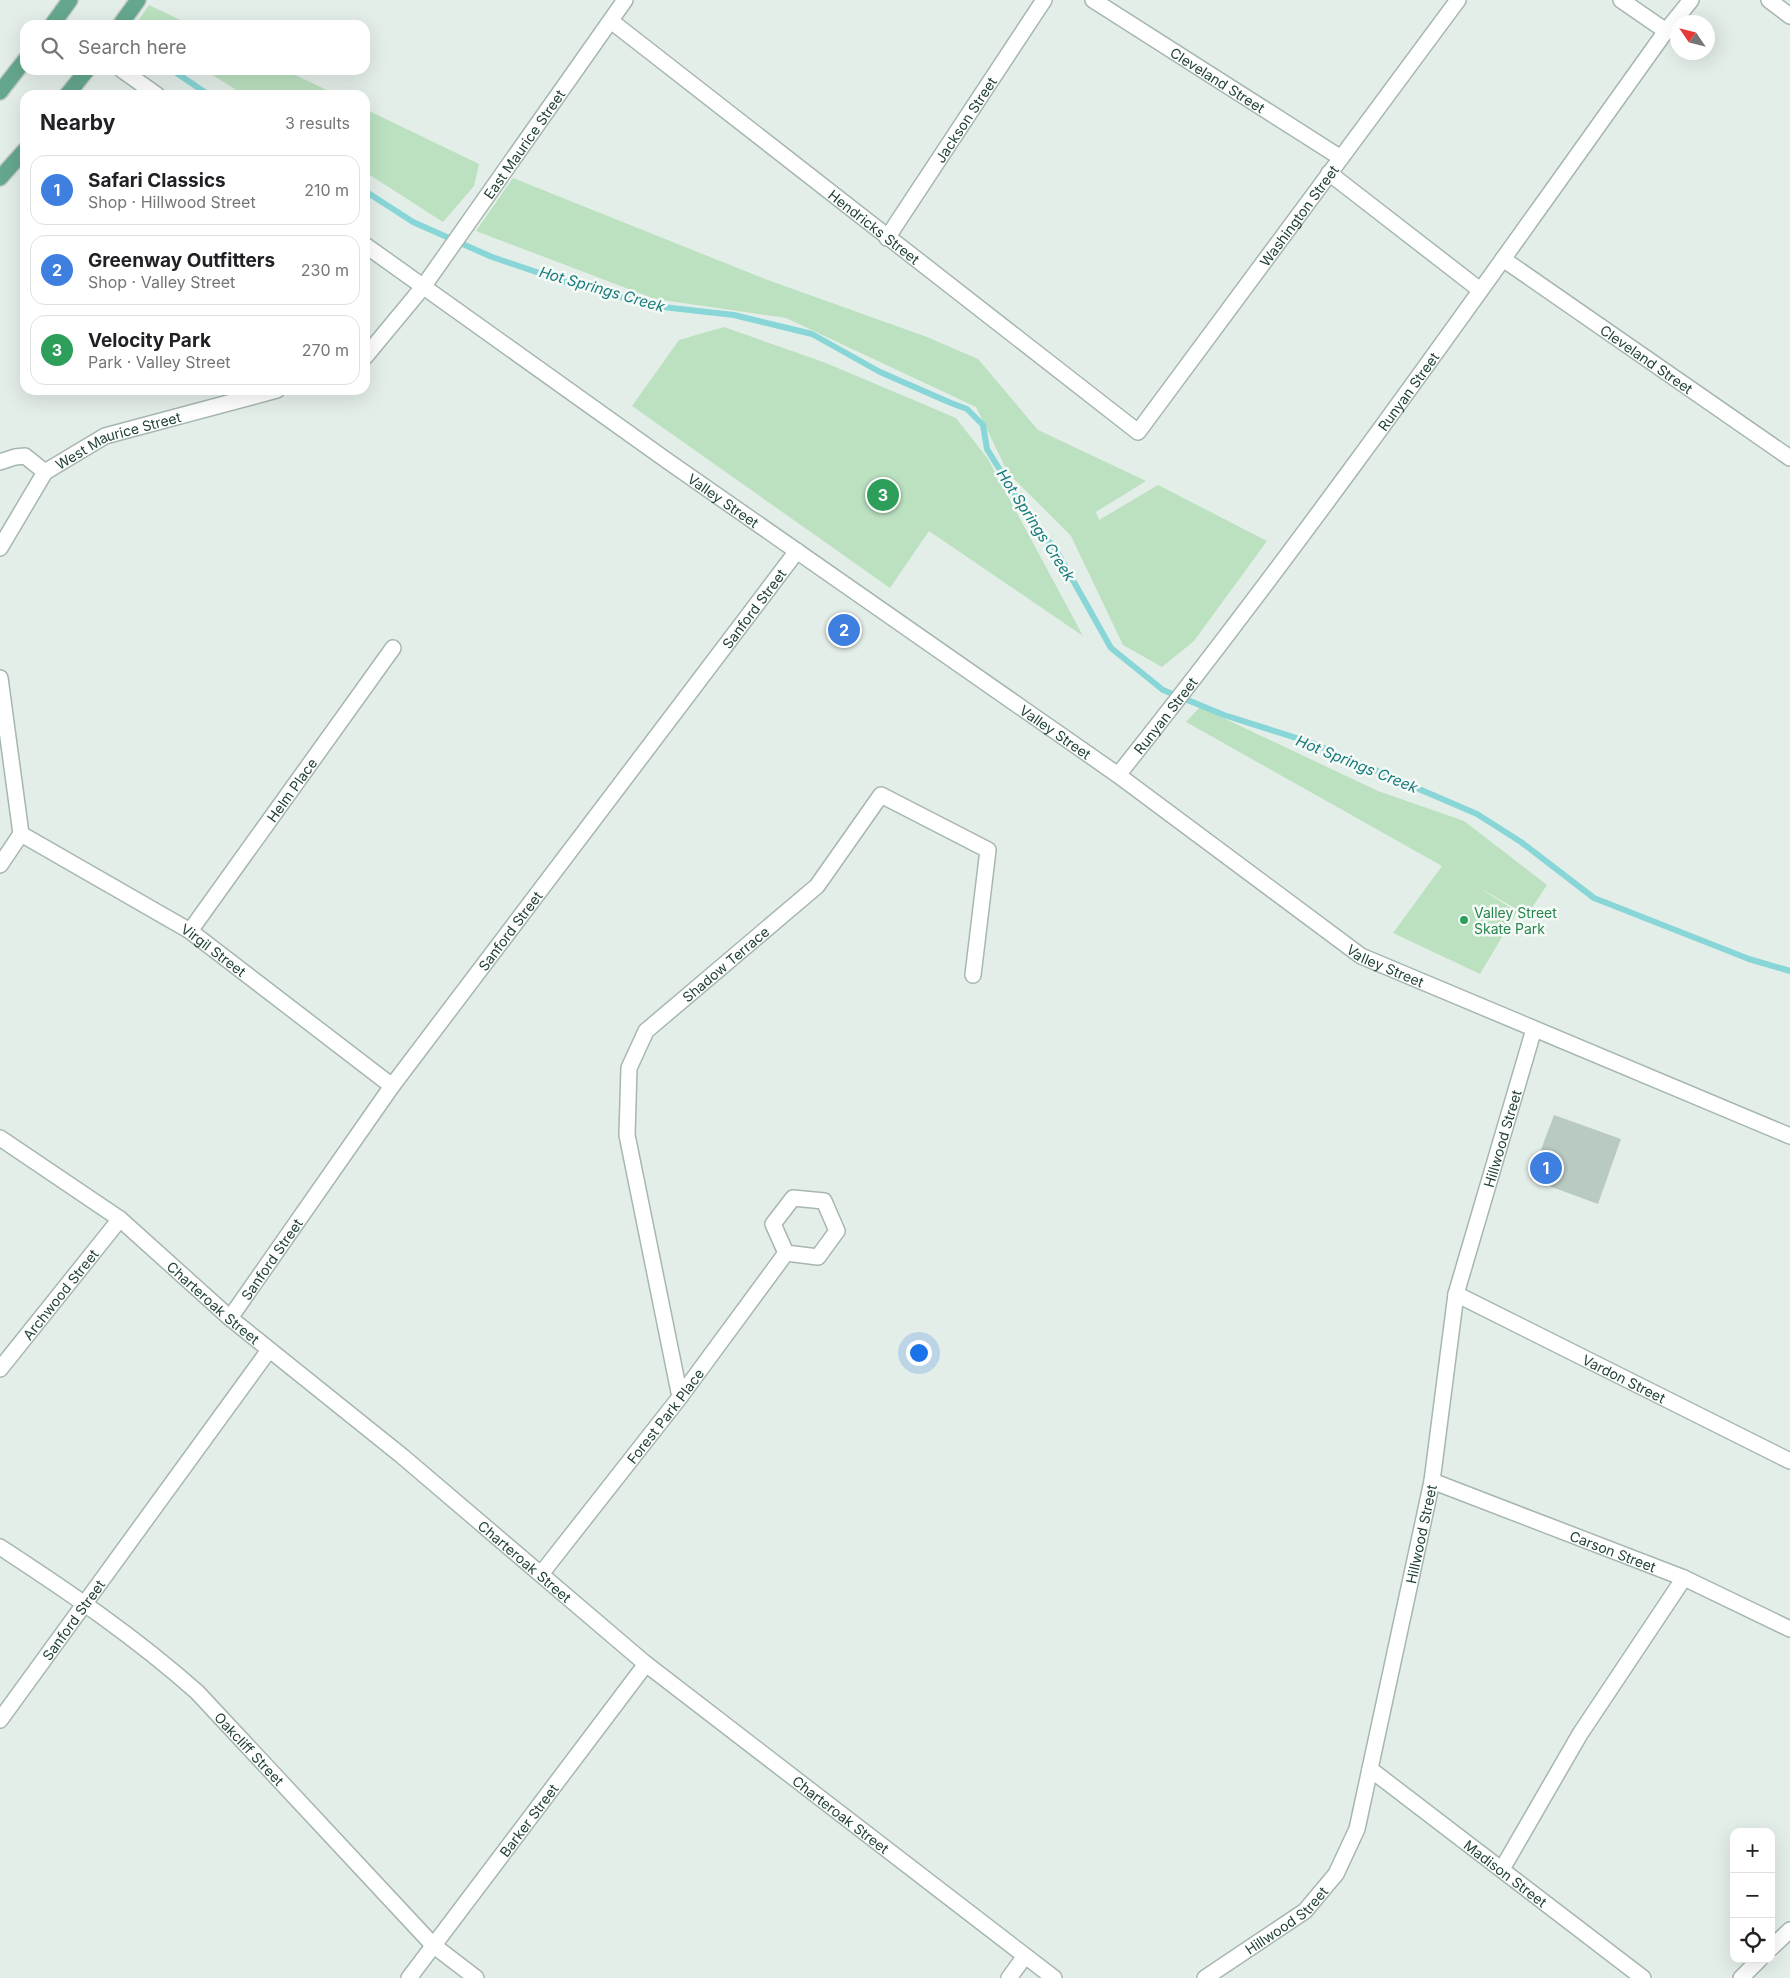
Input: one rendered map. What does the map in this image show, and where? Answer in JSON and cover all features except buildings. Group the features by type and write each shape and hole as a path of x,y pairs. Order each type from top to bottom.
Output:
{"main road":[{"path":"58,20 70,0"},
{"path":"124,20 138,0"},
{"path":"0,92 20,66"},
{"path":"72,90 83,75"},
{"path":"0,178 20,156"}],"street":[{"name":"East Maurice Street","path":"423,287 625,0"},
{"name":"Jackson Street","path":"887,238 1044,0"},
{"name":"Cleveland Street","path":"1093,0 1341,158"},
{"name":"Washington Street","path":"1138,432 1458,0"},
{"path":"1621,0 1666,31"},
{"name":"Runyan Street","path":"1118,775 1299,539 1690,0"},
{"path":"1769,0 1790,16"},
{"name":"Hendricks Street","path":"611,21 1138,432"},
{"path":"129,75 150,90"},
{"path":"1329,173 1480,290"},
{"name":"Valley Street","path":"370,249 797,551 1118,775 1361,956 1790,1136"},
{"name":"Cleveland Street","path":"1503,259 1790,458"},
{"path":"370,351 423,287"},
{"name":"West Maurice Street","path":"0,548 45,472 105,436 258,395"},
{"path":"0,462 25,456 45,472"},
{"name":"Sanford Street","path":"230,1318 392,1086 797,551"},
{"name":"Helm Place","path":"190,931 392,648"},
{"path":"0,678 21,834 0,865"},
{"name":"Shadow Terrace","path":"680,1397 627,1135 629,1068 646,1031 817,886 881,794 988,850 972,975"},
{"name":"Virgil Street","path":"21,834 190,931 392,1086"},
{"name":"Hillwood Street","path":"1205,1978 1305,1912 1336,1874 1356,1829 1432,1481 1456,1294 1534,1029"},
{"name":"Charteroak Street","path":"0,1138 120,1219 230,1318 402,1456 646,1664 1054,1978"},
{"path":"792,1198 824,1201 837,1231 818,1257 786,1253 773,1224 792,1198"},
{"name":"Archwood Street","path":"0,1369 120,1219"},
{"name":"Forest Park Place","path":"541,1574 680,1397 786,1253"},
{"name":"Vardon Street","path":"1456,1294 1790,1461"},
{"name":"Sanford Street","path":"0,1720 269,1350"},
{"name":"Carson Street","path":"1432,1481 1684,1578 1790,1629"},
{"name":"Oakcliff Street","path":"0,1546 86,1603 156,1656 197,1692 433,1945 476,1978"},
{"path":"1502,1869 1580,1734 1684,1578"},
{"name":"Barker Street","path":"409,1978 646,1664"},
{"name":"Madison Street","path":"1370,1770 1643,1978"},
{"path":"1775,1944 1790,1930"},
{"path":"1009,1978 1025,1956"},
{"path":"1741,1978 1756,1963"}],"green space":[{"path":"149,5 180,20 138,20"},
{"path":"213,75 295,75 327,90 236,90"},
{"path":"370,111 479,164 474,186 443,222 370,175"},
{"path":"513,178 765,279 927,337 978,359 1038,430 1146,481 1096,512 1099,520 1158,485 1267,541 1194,641 1162,667 1123,645 1071,536 1008,473 976,407 786,318 655,299 476,231"},
{"path":"724,327 826,363 956,418 988,459 1083,636 929,531 890,588 632,406 679,340"},
{"path":"1200,707 1378,791 1464,821 1547,885 1527,915 1478,887 1517,912 1480,974 1393,933 1442,866 1186,722"}],"waterway":[{"name":"Hot Springs Creek","path":"179,75 202,90"},
{"name":"Hot Springs Creek","path":"370,194 413,222 492,257 560,280 654,306 734,315 812,334 880,372 967,409 983,425 987,449 1032,522 1056,550 1111,648 1163,690 1224,715 1312,743 1477,814 1521,842 1594,898 1749,959 1790,971"}],"place":[{"name":"Velocity Park","path":"883,495"},
{"name":"Greenway Outfitters","path":"844,630"},
{"name":"Valley Street Skate Park","path":"1464,920"},
{"name":"Safari Classics","path":"1546,1168"}]}
